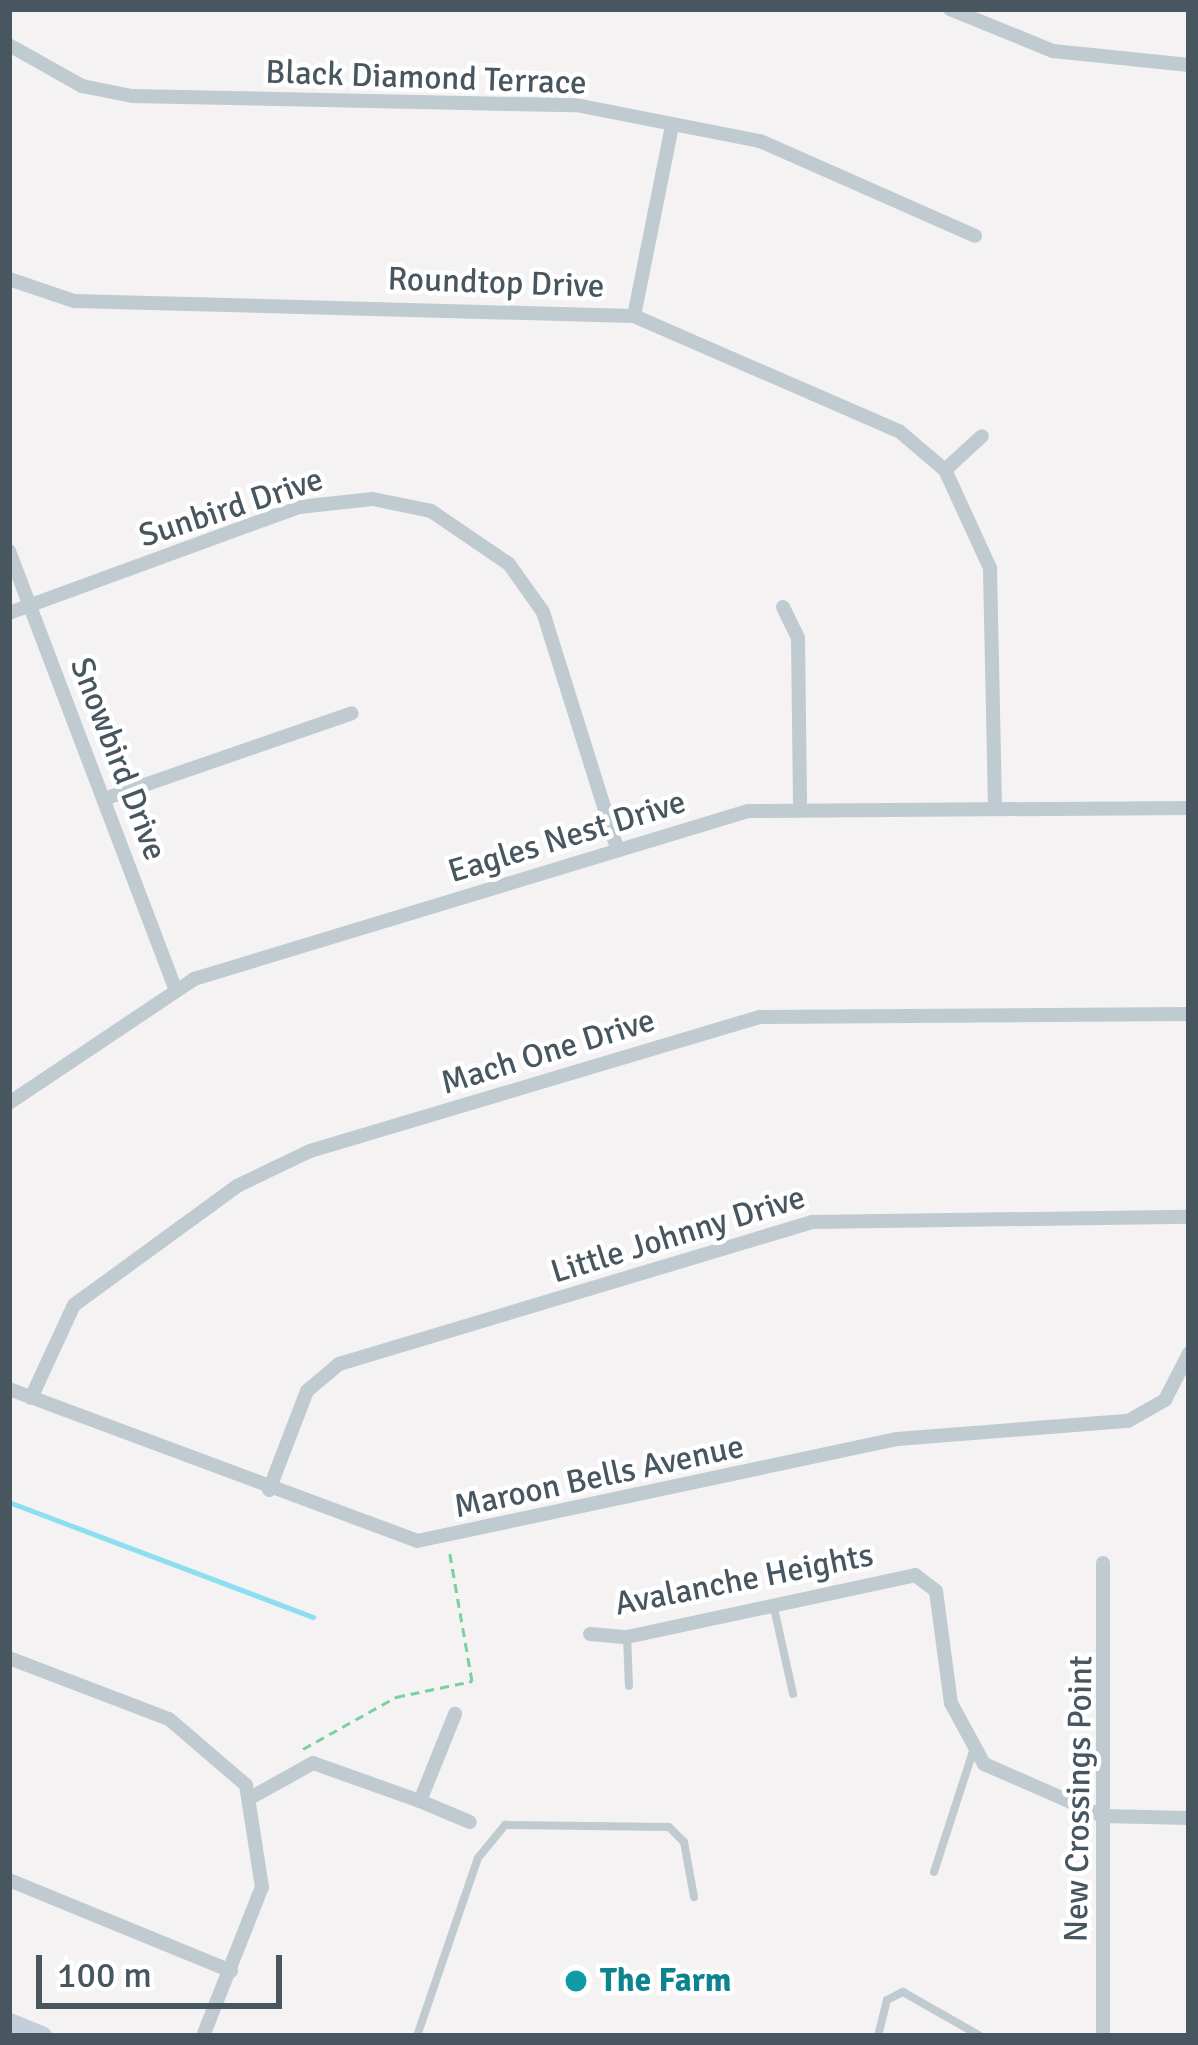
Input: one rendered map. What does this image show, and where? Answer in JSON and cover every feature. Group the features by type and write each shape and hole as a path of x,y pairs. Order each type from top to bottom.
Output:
{"main road":[{"path":"9,2023 42,2036"}],"street":[{"path":"950,9 1053,51 1189,65"},
{"name":"Black Diamond Terrace","path":"9,45 59,77 132,96 563,104 672,125 785,149 975,236"},
{"path":"634,316 672,125"},
{"name":"Roundtop Drive","path":"9,279 74,301 634,316 878,420 945,470"},
{"path":"982,436 945,470 995,592 995,807"},
{"name":"Sunbird Drive","path":"9,613 299,507 373,499 431,511 509,563 543,612 619,851"},
{"name":"Snowbird Drive","path":"9,550 175,988"},
{"path":"783,607 798,638 800,808"},
{"path":"104,800 352,713"},
{"name":"Eagles Nest Drive","path":"9,1103 175,988 748,811 1189,808"},
{"name":"Mach One Drive","path":"31,1398 74,1306 237,1186 310,1151 760,1017 1189,1014"},
{"name":"Little Johnny Drive","path":"269,1490 307,1391 339,1364 812,1222 1189,1217"},
{"name":"Maroon Bells Avenue","path":"9,1389 400,1538 447,1538 881,1442 1128,1421 1165,1400 1189,1354"},
{"name":"New Crossings Point","path":"1103,1563 1103,2036"},
{"name":"Avalanche Heights","path":"590,1634 628,1637 905,1575 927,1581 973,1751"},
{"path":"9,1658 198,1735 252,1797 262,1887 203,2036"},
{"path":"420,1802 454,1714"},
{"path":"973,1751 1002,1776 1103,1816 1189,1818"},
{"path":"252,1797 314,1763 470,1822"},
{"path":"9,1880 231,1971"}],"lane":[{"path":"773,1604 793,1694"},
{"path":"628,1637 629,1686"},
{"path":"934,1872 973,1751"},
{"path":"417,2036 478,1858 506,1825 669,1827 684,1842 694,1897"},
{"path":"878,2036 887,2000 903,1992 980,2036"}],"path":[{"path":"292,1756 396,1697 472,1681 447,1538"}],"waterway":[{"path":"9,1502 313,1617"}],"place":[{"name":"The Farm","path":"576,1981"}]}
